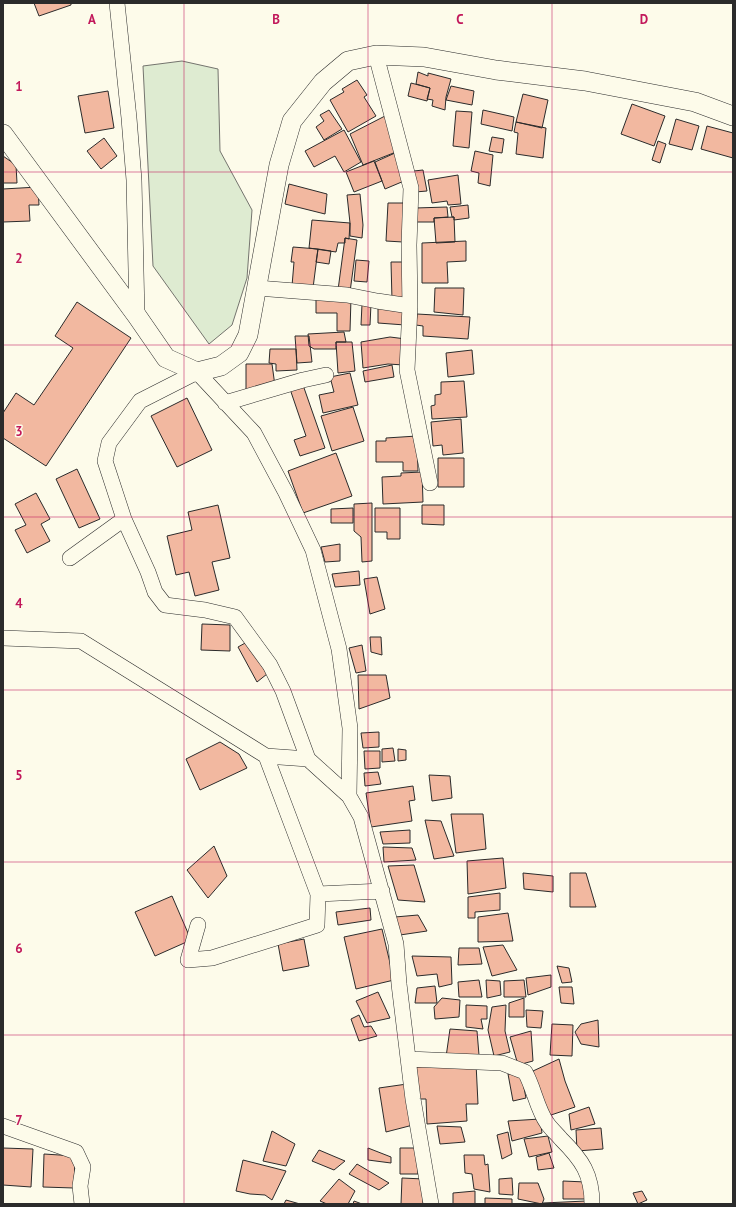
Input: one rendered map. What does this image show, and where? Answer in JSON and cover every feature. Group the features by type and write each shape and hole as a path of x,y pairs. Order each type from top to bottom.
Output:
{"street":[{"path":"117,3 134,180 137,316"},
{"path":"376,55 411,188 408,370 430,483"},
{"path":"431,1204 413,1098 399,984 396,944 361,817 348,796 308,759 284,691 270,665 234,617 205,610 164,605 154,592 148,572 124,519 105,461 109,443 140,401 197,372 221,366 239,353 248,335 279,165 292,121 323,82 348,61 376,55 424,57 496,70 585,81 695,102 733,116"},
{"path":"3,134 137,316 166,358 197,372 254,433 286,493 313,550 339,649 350,728 348,796"},
{"path":"257,288 347,295 410,306"},
{"path":"225,403 303,380 326,375"},
{"path":"70,558 124,519"},
{"path":"3,638 81,642 266,756 308,759"},
{"path":"198,925 188,960 212,958 317,925 318,894 266,756"},
{"path":"318,894 382,891"},
{"path":"408,1059 502,1063 525,1072 532,1084 541,1113 547,1124 577,1155 586,1170 591,1188 592,1204"},
{"path":"3,1126 76,1152 83,1167 80,1186 82,1204"}],"green space":[{"path":"182,61 218,69 220,151 252,210 247,278 232,325 209,344 153,266 143,66"}],"building":[{"path":"34,3 71,3 71,5 39,16"},
{"path":"418,72 428,76 428,73 451,79 446,97 445,110 432,106 433,100 427,99 430,88 416,84"},
{"path":"357,80 367,95 364,97 376,116 348,132 330,100 344,92 342,89"},
{"path":"411,83 430,88 427,101 408,96"},
{"path":"451,86 474,91 472,105 446,100"},
{"path":"108,91 114,128 85,133 78,96"},
{"path":"523,94 548,100 542,128 516,122"},
{"path":"632,104 665,116 654,146 621,134"},
{"path":"329,110 342,129 324,140 316,127 324,121 320,115"},
{"path":"483,110 514,117 512,131 481,124"},
{"path":"456,111 472,112 469,148 453,146"},
{"path":"385,116 396,152 363,165 350,134"},
{"path":"676,119 699,126 692,150 669,144"},
{"path":"516,122 546,128 543,158 516,154 518,133 514,132"},
{"path":"707,126 733,133 733,158 701,149"},
{"path":"344,130 361,162 344,172 335,156 314,167 305,151"},
{"path":"492,137 504,139 502,153 489,151"},
{"path":"104,138 117,156 101,169 87,151"},
{"path":"658,141 666,144 660,163 652,160"},
{"path":"475,151 493,155 490,186 478,183 479,173 471,171"},
{"path":"395,153 404,181 385,189 375,162"},
{"path":"3,156 16,165 17,183 3,183"},
{"path":"374,161 382,181 354,192 346,172"},
{"path":"423,170 427,191 415,192 414,171"},
{"path":"458,175 461,204 448,205 447,201 432,203 428,180"},
{"path":"289,184 327,194 325,214 285,204"},
{"path":"38,187 39,205 29,205 30,221 3,222 3,189"},
{"path":"360,194 363,225 362,238 350,236 347,195"},
{"path":"388,203 404,203 403,242 386,241"},
{"path":"468,205 469,218 454,220 450,207"},
{"path":"447,207 448,217 434,218 434,222 415,222 415,208"},
{"path":"454,217 455,242 436,243 434,218"},
{"path":"312,220 350,223 349,239 345,238 345,243 338,243 336,252 309,248"},
{"path":"345,238 357,240 350,292 338,290"},
{"path":"466,241 466,261 447,262 448,283 422,283 422,243"},
{"path":"293,247 318,249 313,288 292,286 294,262 291,262"},
{"path":"318,249 331,251 329,264 316,262"},
{"path":"356,260 369,261 367,282 354,281"},
{"path":"391,262 405,262 406,300 392,300"},
{"path":"435,288 464,288 463,315 434,312"},
{"path":"316,297 351,298 350,331 337,331 337,313 316,313"},
{"path":"77,302 131,338 46,466 3,438 3,413 16,393 34,405 73,348 55,336"},
{"path":"362,304 371,304 370,325 361,325"},
{"path":"378,307 408,310 405,325 378,323"},
{"path":"417,314 470,317 468,339 423,336 423,326 416,325"},
{"path":"344,332 346,342 336,342 336,349 314,349 309,346 308,334"},
{"path":"295,336 309,336 312,362 297,363"},
{"path":"390,337 406,339 404,365 388,364 363,368 361,342"},
{"path":"336,342 352,342 355,371 338,373"},
{"path":"270,349 296,349 297,370 276,371 276,364 269,363"},
{"path":"472,350 474,374 448,377 446,353"},
{"path":"246,364 272,364 275,386 246,393"},
{"path":"392,365 394,377 365,382 363,371"},
{"path":"350,373 358,405 323,413 319,395 334,392 330,377"},
{"path":"464,381 467,417 432,419 431,406 435,405 435,395 441,394 441,382"},
{"path":"303,385 325,448 300,456 294,440 306,436 290,389"},
{"path":"187,398 212,450 177,467 151,416"},
{"path":"353,407 364,441 332,451 321,416"},
{"path":"461,419 463,453 443,455 442,445 433,446 431,422"},
{"path":"417,436 418,471 403,471 403,462 376,462 376,441 386,441 386,438"},
{"path":"336,453 352,496 303,513 288,471"},
{"path":"438,458 464,458 464,487 438,487"},
{"path":"77,469 100,519 79,528 56,479"},
{"path":"422,472 423,502 383,504 382,477 401,476 401,473"},
{"path":"36,493 50,519 41,524 50,541 27,553 15,530 26,525 15,504"},
{"path":"372,503 372,561 362,562 361,537 354,531 354,504"},
{"path":"218,505 230,558 212,562 219,590 195,596 189,572 176,575 167,536 192,530 188,512"},
{"path":"422,505 444,505 444,525 422,524"},
{"path":"353,508 353,523 331,523 331,509"},
{"path":"375,508 400,508 400,539 387,539 387,532 375,532"},
{"path":"340,544 340,561 325,562 321,547"},
{"path":"359,571 360,585 335,587 332,574"},
{"path":"377,577 385,609 370,614 364,579"},
{"path":"202,624 230,625 230,651 201,650"},
{"path":"370,637 381,637 382,655 371,652"},
{"path":"247,642 267,674 257,682 238,647"},
{"path":"362,645 366,671 356,673 349,648"},
{"path":"358,675 386,675 390,698 359,709"},
{"path":"379,732 379,747 363,748 361,733"},
{"path":"220,742 239,754 247,768 200,790 186,759"},
{"path":"393,748 395,761 382,762 382,749"},
{"path":"398,749 406,750 406,760 398,761"},
{"path":"364,751 380,751 380,768 365,769"},
{"path":"378,772 381,784 365,786 364,773"},
{"path":"429,775 450,776 452,798 432,801"},
{"path":"413,786 415,800 409,801 412,821 371,827 366,793"},
{"path":"451,814 483,814 486,849 456,853"},
{"path":"425,820 441,821 454,856 434,859"},
{"path":"410,830 410,843 383,844 380,832"},
{"path":"214,846 227,876 208,898 187,870"},
{"path":"383,847 412,848 416,860 384,862"},
{"path":"503,858 506,888 468,894 467,861"},
{"path":"414,865 425,902 398,900 388,866"},
{"path":"523,873 553,876 553,892 524,889"},
{"path":"570,873 586,873 596,907 570,907"},
{"path":"500,893 500,910 475,912 475,918 468,918 468,897"},
{"path":"172,896 191,940 155,956 135,912"},
{"path":"370,908 371,920 338,925 336,912"},
{"path":"508,913 513,941 478,942 478,917"},
{"path":"418,915 427,931 400,935 395,917"},
{"path":"382,929 394,980 356,989 344,937"},
{"path":"304,939 309,966 283,971 278,944"},
{"path":"503,945 517,970 492,976 483,947"},
{"path":"459,948 479,948 482,964 458,965"},
{"path":"412,956 451,957 452,984 439,987 437,974 417,976"},
{"path":"557,966 569,968 572,982 562,983"},
{"path":"551,975 551,987 528,995 526,978"},
{"path":"479,980 482,997 459,997 458,982"},
{"path":"486,980 500,981 501,995 487,998"},
{"path":"524,980 526,997 504,997 504,981"},
{"path":"435,986 437,1003 415,1003 417,988"},
{"path":"559,987 572,987 574,1004 561,1003"},
{"path":"378,992 390,1018 367,1023 356,1001"},
{"path":"442,998 460,1000 459,1017 435,1019 434,1007"},
{"path":"524,998 524,1017 509,1017 509,1003"},
{"path":"466,1005 487,1006 487,1019 481,1019 483,1029 466,1027"},
{"path":"506,1005 505,1031 510,1052 494,1056 488,1030 492,1007"},
{"path":"526,1010 543,1011 541,1028 527,1027"},
{"path":"359,1015 364,1027 371,1026 377,1036 359,1041 351,1019"},
{"path":"598,1020 599,1047 581,1044 575,1032 581,1024"},
{"path":"552,1024 573,1025 572,1056 550,1055"},
{"path":"450,1029 477,1031 479,1055 446,1057"},
{"path":"531,1031 533,1061 518,1065 510,1037"},
{"path":"559,1059 565,1081 575,1107 545,1117 533,1071"},
{"path":"476,1063 478,1104 466,1104 467,1121 427,1124 426,1099 417,1099 415,1067"},
{"path":"521,1073 526,1098 513,1101 508,1074"},
{"path":"407,1084 413,1125 386,1132 379,1088"},
{"path":"589,1107 595,1124 571,1130 569,1114"},
{"path":"540,1119 542,1133 512,1141 508,1121"},
{"path":"437,1126 461,1127 465,1142 440,1144"},
{"path":"601,1128 603,1149 577,1151 576,1130"},
{"path":"272,1131 295,1144 286,1166 263,1161"},
{"path":"508,1132 512,1154 502,1159 497,1135"},
{"path":"548,1136 552,1152 529,1157 524,1139"},
{"path":"3,1148 33,1149 31,1187 3,1185"},
{"path":"368,1148 391,1157 391,1163 368,1160"},
{"path":"400,1148 417,1148 418,1174 400,1174"},
{"path":"319,1150 345,1161 334,1170 312,1161"},
{"path":"549,1153 554,1168 538,1170 536,1157"},
{"path":"44,1154 75,1156 74,1188 43,1187"},
{"path":"464,1155 484,1155 485,1165 488,1164 490,1192 474,1189 472,1174 465,1173"},
{"path":"243,1160 286,1171 272,1200 265,1195 236,1191"},
{"path":"357,1164 389,1183 379,1190 349,1174"},
{"path":"402,1178 424,1179 423,1204 401,1204"},
{"path":"512,1178 513,1195 499,1194 499,1179"},
{"path":"339,1179 355,1191 348,1204 327,1204 320,1201"},
{"path":"563,1181 586,1182 588,1199 563,1199"},
{"path":"519,1183 538,1183 544,1199 542,1204 518,1199"},
{"path":"475,1191 475,1204 453,1204 453,1193"},
{"path":"642,1191 647,1200 638,1204 633,1193"},
{"path":"485,1198 512,1199 512,1204 485,1204"},
{"path":"286,1200 300,1204 284,1204"},
{"path":"354,1201 362,1204 353,1204"},
{"path":"586,1201 586,1204 543,1203"}]}
